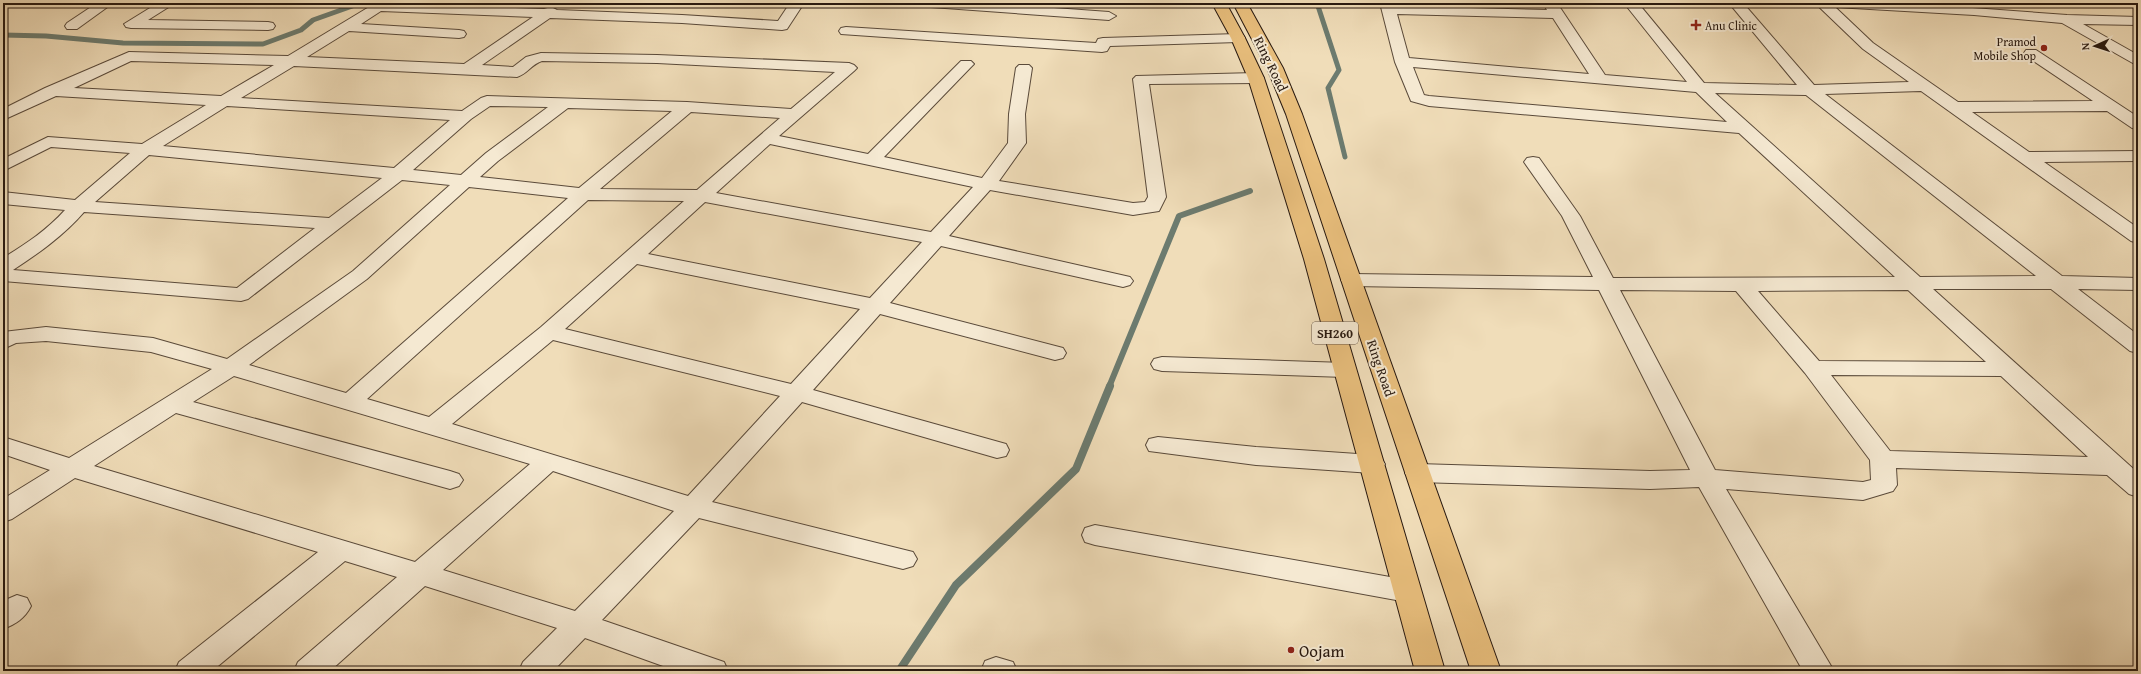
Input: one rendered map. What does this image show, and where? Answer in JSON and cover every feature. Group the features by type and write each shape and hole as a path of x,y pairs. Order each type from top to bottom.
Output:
{"highway":[{"name":"Ring Road","path":"1219,3 1238,38 1256,78 1328,307 1430,671"},
{"name":"Ring Road","path":"1240,3 1275,68 1294,114 1486,671"},
{"path":"1328,307 1361,308"}],"street":[{"path":"72,26 106,3"},
{"path":"168,3 131,24 268,26"},
{"path":"467,70 562,3"},
{"path":"3,267 35,247 62,225 79,206 145,149 347,27 375,5 548,14 682,18 782,26 797,3"},
{"path":"846,31 1102,48 1111,9 931,3"},
{"path":"1631,3 1700,88 2138,488"},
{"path":"1736,3 1810,90 2138,346"},
{"path":"1822,3 1868,46 2138,237"},
{"path":"1830,3 1969,7 2065,19 2138,21"},
{"path":"1601,80 1554,8 1388,6 1403,62 1417,98 1429,101 1743,128"},
{"path":"2065,19 2136,60"},
{"path":"347,27 459,34"},
{"path":"1103,42 1238,38"},
{"path":"2031,53 2138,124"},
{"path":"3,115 51,91 129,56 291,61 517,72"},
{"path":"3,275 241,295 398,174 465,116 512,81 517,72 531,60 541,57 657,59 849,68 766,138 550,332 434,426"},
{"path":"1403,62 1700,88 1810,90 1925,86"},
{"path":"872,160 966,64"},
{"path":"534,671 693,507 986,184 1017,143 1017,114 1024,68"},
{"path":"766,138 986,184 1133,209 1152,207 1157,197 1141,79 1256,78"},
{"path":"51,91 465,116"},
{"path":"487,101 687,107 794,114"},
{"path":"3,512 70,468 230,368 360,275 492,157 564,103"},
{"path":"1954,107 2113,106"},
{"path":"350,402 583,194 687,107"},
{"path":"3,166 48,142 145,149 466,180 583,194 703,196 936,239 1123,281"},
{"path":"2025,157 2138,156"},
{"path":"1533,162 1571,216 1707,478 1819,671"},
{"path":"3,198 79,206 333,224"},
{"path":"2108,216 2138,216"},
{"path":"633,257 876,306 1055,353"},
{"path":"1351,280 1606,285 2056,282 2138,284"},
{"path":"1418,473 1650,480 1707,478 1863,491 1884,485 1883,460 1814,368 1742,285"},
{"path":"550,332 797,393 997,450"},
{"path":"3,342 11,337 46,334 153,345 434,426 693,507 903,559"},
{"path":"1162,364 1345,370"},
{"path":"1814,368 2008,369"},
{"path":"172,404 450,480"},
{"path":"3,445 70,468 341,549 580,624 713,671"},
{"path":"1158,445 1256,456 1372,464"},
{"path":"1883,460 2113,466"},
{"path":"309,671 549,461"},
{"path":"1095,534 1407,591"},
{"path":"190,671 341,549"}],"waterway":[{"path":"1317,3 1339,70 1328,88 1345,157"},
{"path":"3,35 46,36 123,43 263,44 301,30 313,20 358,4"},
{"path":"1109,387 1179,216 1250,191"},
{"path":"899,671 956,585 1076,469 1110,386"}],"place":[{"name":"Anu Clinic","path":"1696,25"},
{"name":"Pramod Mobile Shop","path":"2044,48"},
{"name":"Oojam","path":"1291,650"}]}
